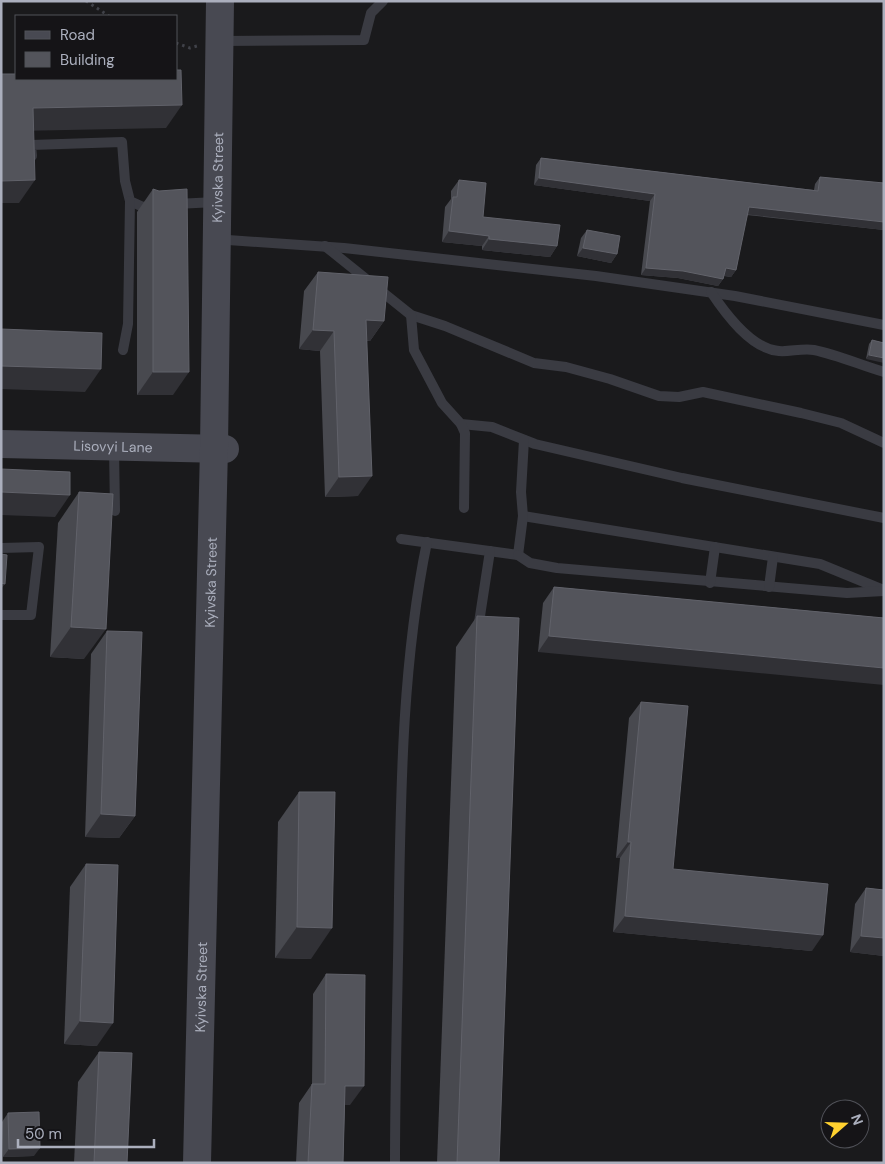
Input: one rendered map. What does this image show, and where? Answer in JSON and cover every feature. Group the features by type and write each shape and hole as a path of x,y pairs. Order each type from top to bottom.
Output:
{"main road":[{"name":"Kyivska Street","path":"196,1163 228,240 224,41 220,1"},
{"name":"Kyivska Street","path":"209,1163 220,449 217,202 224,41 230,1"},
{"name":"Lisovyi Lane","path":"1,444 220,449"}],"lane":[{"path":"224,41 364,40 370,13 383,1"},
{"path":"32,168 32,145 122,142 125,181 130,201 128,324 123,350"},
{"path":"130,201 143,207 217,202"},
{"path":"228,240 325,246 596,276 710,292 884,325"},
{"path":"325,246 411,315 445,326 534,363 566,367 659,396 679,398 703,392 801,413 841,423 884,443"},
{"path":"710,292 728,317 750,338 771,351 808,349 832,354 884,372"},
{"path":"411,315 414,350 442,403 461,424 465,433 464,508"},
{"path":"461,424 492,427 524,440 682,478 884,518"},
{"path":"518,555 523,516 521,492 524,440"},
{"path":"114,446 115,511"},
{"path":"523,516 820,564 884,590"},
{"path":"402,539 518,555 530,563 557,568 847,593 884,590"},
{"path":"396,1163 404,753 412,643 427,542"},
{"path":"1,548 39,547 31,615 1,615"},
{"path":"710,582 715,547"},
{"path":"476,637 490,551"},
{"path":"769,587 773,557"}],"path":[{"path":"86,1 107,15"}],"building":[{"path":"178,70 181,70 182,105 33,108 35,180 1,181 1,74 15,74 15,80 178,80"},
{"path":"541,158 818,191 820,177 884,183 884,222 749,207 736,270 726,268 723,279 683,271 646,268 655,194 539,178"},
{"path":"459,180 486,183 483,217 560,225 557,246 489,239 489,236 449,231 453,197 457,197"},
{"path":"153,189 159,191 187,189 189,372 153,372"},
{"path":"587,230 620,236 617,254 583,248"},
{"path":"318,272 388,277 384,321 366,320 372,476 339,477 334,331 313,330"},
{"path":"1,329 102,333 101,369 1,366"},
{"path":"872,340 884,343 884,358 869,355"},
{"path":"1,469 70,472 70,495 1,492"},
{"path":"79,492 113,494 106,629 71,627"},
{"path":"1,554 7,555 5,584 1,583"},
{"path":"554,587 884,618 884,668 549,636"},
{"path":"477,616 519,618 499,1163 457,1163"},
{"path":"107,631 142,632 135,816 101,814"},
{"path":"641,702 688,706 673,869 828,884 823,935 625,916 631,842 628,842"},
{"path":"299,792 335,792 332,928 297,927"},
{"path":"86,864 118,865 113,1023 80,1021"},
{"path":"866,888 884,890 884,938 861,936"},
{"path":"326,974 365,975 364,1086 345,1086 343,1163 308,1163 312,1084 325,1084"},
{"path":"99,1052 132,1053 127,1163 94,1163"},
{"path":"39,1112 40,1148 9,1149 8,1113"}]}
